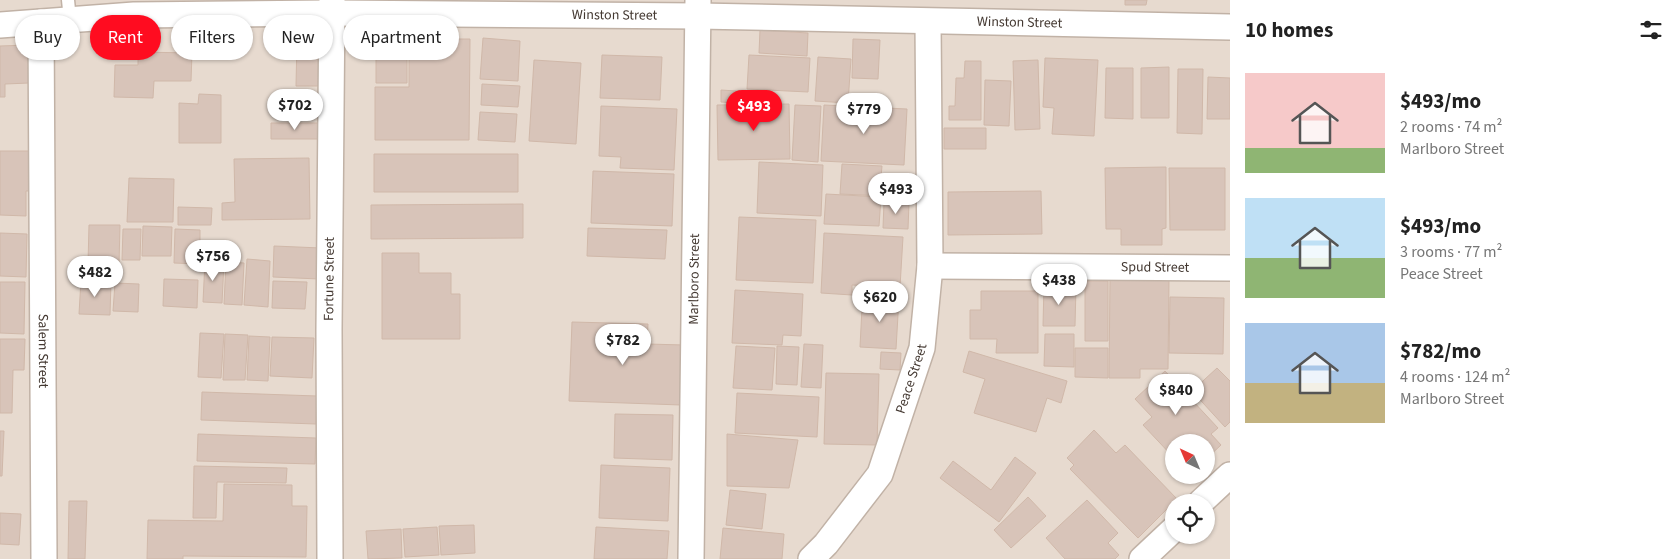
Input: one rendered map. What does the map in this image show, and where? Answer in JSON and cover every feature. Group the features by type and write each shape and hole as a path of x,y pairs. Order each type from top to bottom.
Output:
{"street":[{"name":"Winston Street","path":"57,15 69,10 177,7 698,8 928,22 1230,27"},
{"name":"Fortune Street","path":"330,559 329,330 332,7"},
{"name":"Marlboro Street","path":"691,559 698,8"},
{"name":"Peace Street","path":"811,559 826,544 880,474 922,348 930,266 928,22"},
{"name":"Winston Street","path":"0,25 15,24"},
{"name":"Salem Street","path":"41,60 44,559"},
{"name":"Spud Street","path":"930,266 1230,268"},
{"path":"1210,494 1230,475"},
{"path":"1142,559 1165,537"}],"shaded area":[{"path":"0,0 1230,0 1230,559 0,559"}],"building":[{"path":"1125,0 1147,0 1146,5 1125,5"},
{"path":"760,30 808,33 807,56 759,53"},
{"path":"483,38 520,41 518,81 480,79"},
{"path":"459,39 470,39 469,140 375,140 375,87 409,87 409,60 459,60"},
{"path":"853,39 880,40 878,79 852,78"},
{"path":"15,45 15,60 28,60 29,83 5,84 5,97 0,97 0,46"},
{"path":"161,52 171,53 171,60 192,60 191,81 154,81 153,98 114,97 115,65 138,65 138,60 161,60"},
{"path":"602,55 662,57 660,100 600,98"},
{"path":"749,55 810,58 808,92 747,89"},
{"path":"818,57 851,59 848,103 815,101"},
{"path":"1045,58 1098,60 1094,136 1052,134 1054,108 1043,107"},
{"path":"297,60 323,60 322,86 296,86"},
{"path":"376,60 407,60 407,83 376,83"},
{"path":"534,60 581,63 576,144 529,141"},
{"path":"1038,60 1040,129 1015,130 1013,61"},
{"path":"965,61 981,61 981,120 949,120 949,106 955,106 956,78 964,78"},
{"path":"1169,67 1169,118 1141,118 1141,68"},
{"path":"1106,68 1133,68 1133,119 1105,118"},
{"path":"1178,69 1203,69 1202,134 1177,133"},
{"path":"1208,77 1230,78 1230,119 1207,119"},
{"path":"985,80 1011,81 1009,126 984,125"},
{"path":"482,84 520,86 518,107 481,105"},
{"path":"721,90 752,92 752,104 721,102"},
{"path":"199,94 221,95 221,143 179,143 179,103 198,104"},
{"path":"789,104 790,159 718,160 717,105"},
{"path":"795,105 821,106 818,162 792,160"},
{"path":"824,105 907,109 904,165 821,161"},
{"path":"601,106 677,109 674,170 620,168 621,157 599,156"},
{"path":"480,112 517,114 515,142 478,140"},
{"path":"271,123 319,123 318,139 271,139"},
{"path":"944,128 986,128 986,149 944,149"},
{"path":"0,151 33,151 32,191 26,191 26,216 0,215"},
{"path":"374,154 518,154 518,192 374,192"},
{"path":"309,158 310,219 222,220 222,203 235,202 234,159"},
{"path":"759,162 823,165 821,216 757,213"},
{"path":"842,164 882,166 881,177 908,179 907,197 840,194"},
{"path":"1166,167 1166,228 1162,229 1162,245 1121,245 1121,229 1106,229 1105,168"},
{"path":"1169,168 1225,168 1225,230 1170,230"},
{"path":"593,171 674,174 672,226 591,223"},
{"path":"129,178 174,179 173,222 127,222"},
{"path":"1041,191 1042,234 948,235 948,192"},
{"path":"826,194 881,197 879,226 824,224"},
{"path":"884,202 909,203 908,229 883,228"},
{"path":"523,204 523,238 371,239 371,205"},
{"path":"178,207 212,208 211,225 178,225"},
{"path":"739,217 816,220 813,283 736,280"},
{"path":"89,225 120,225 119,265 88,264"},
{"path":"143,226 172,227 171,256 142,256"},
{"path":"588,228 667,230 665,259 587,256"},
{"path":"123,229 141,229 140,260 122,260"},
{"path":"175,229 200,230 200,264 174,263"},
{"path":"0,233 27,234 26,277 0,276"},
{"path":"824,233 903,237 900,287 852,285 852,295 821,293"},
{"path":"274,246 321,248 319,279 273,277"},
{"path":"382,253 419,253 419,273 451,273 451,294 460,294 460,339 382,339"},
{"path":"247,259 270,261 268,307 244,305"},
{"path":"205,261 224,262 222,303 203,302"},
{"path":"226,262 244,263 242,305 224,304"},
{"path":"164,279 198,280 197,308 163,306"},
{"path":"1110,279 1169,279 1168,369 1140,369 1140,378 1109,378"},
{"path":"81,280 111,282 110,315 79,314"},
{"path":"273,281 307,282 305,309 272,308"},
{"path":"1085,281 1108,281 1108,341 1085,341"},
{"path":"0,282 25,282 24,334 0,333"},
{"path":"115,283 139,284 138,312 113,311"},
{"path":"1044,285 1076,286 1075,326 1043,326"},
{"path":"735,290 803,294 801,336 783,335 782,345 732,343"},
{"path":"981,291 1038,291 1038,353 996,353 997,339 970,339 970,310 981,310"},
{"path":"869,296 899,298 896,349 860,347 862,308 869,308"},
{"path":"1170,297 1224,298 1223,354 1169,353"},
{"path":"572,322 648,324 647,344 684,345 681,405 569,401"},
{"path":"200,333 224,334 221,378 198,377"},
{"path":"225,334 248,335 245,380 223,380"},
{"path":"1045,334 1074,334 1074,367 1044,366"},
{"path":"249,336 270,337 268,381 247,380"},
{"path":"272,337 314,338 312,378 270,376"},
{"path":"0,339 25,339 24,370 13,370 12,413 0,413"},
{"path":"804,344 823,345 821,388 801,387"},
{"path":"736,346 775,348 772,390 733,388"},
{"path":"777,346 799,347 797,385 776,384"},
{"path":"1075,348 1108,348 1108,378 1075,377"},
{"path":"969,351 1067,381 1061,403 1047,398 1036,432 974,413 985,379 963,372"},
{"path":"881,352 901,353 900,370 880,369"},
{"path":"1217,368 1230,381 1230,422 1225,427 1192,391"},
{"path":"1165,371 1218,428 1211,434 1165,434 1165,448 1143,425 1152,417 1135,399"},
{"path":"826,373 879,374 877,445 824,444"},
{"path":"202,392 317,396 316,424 201,420"},
{"path":"737,393 819,397 817,437 735,433"},
{"path":"615,414 673,415 672,460 614,458"},
{"path":"1094,430 1116,453 1125,445 1172,494 1165,494 1165,511 1138,538 1070,469 1074,465 1067,458"},
{"path":"0,431 4,431 2,476 0,476"},
{"path":"198,434 316,438 315,464 197,461"},
{"path":"727,434 798,440 789,488 727,486"},
{"path":"1215,438 1221,445 1215,451"},
{"path":"1015,457 1036,473 999,522 940,478 953,461 991,490"},
{"path":"601,465 670,468 668,521 599,518"},
{"path":"194,466 287,468 286,483 217,482 216,518 193,518"},
{"path":"224,484 292,485 292,506 307,506 306,557 183,556 183,559 147,559 148,520 223,521"},
{"path":"730,490 766,494 762,529 726,525"},
{"path":"1028,497 1046,516 1011,548 994,530"},
{"path":"1087,500 1118,533 1108,543 1119,555 1115,559 1065,559 1046,538"},
{"path":"69,501 87,501 85,559 68,559"},
{"path":"0,513 21,514 19,545 0,544"},
{"path":"474,525 475,553 441,555 439,526"},
{"path":"437,527 439,555 405,557 403,529"},
{"path":"596,527 669,531 667,559 594,559"},
{"path":"723,528 784,534 782,559 720,559"},
{"path":"401,529 402,558 368,559 366,531"}]}
